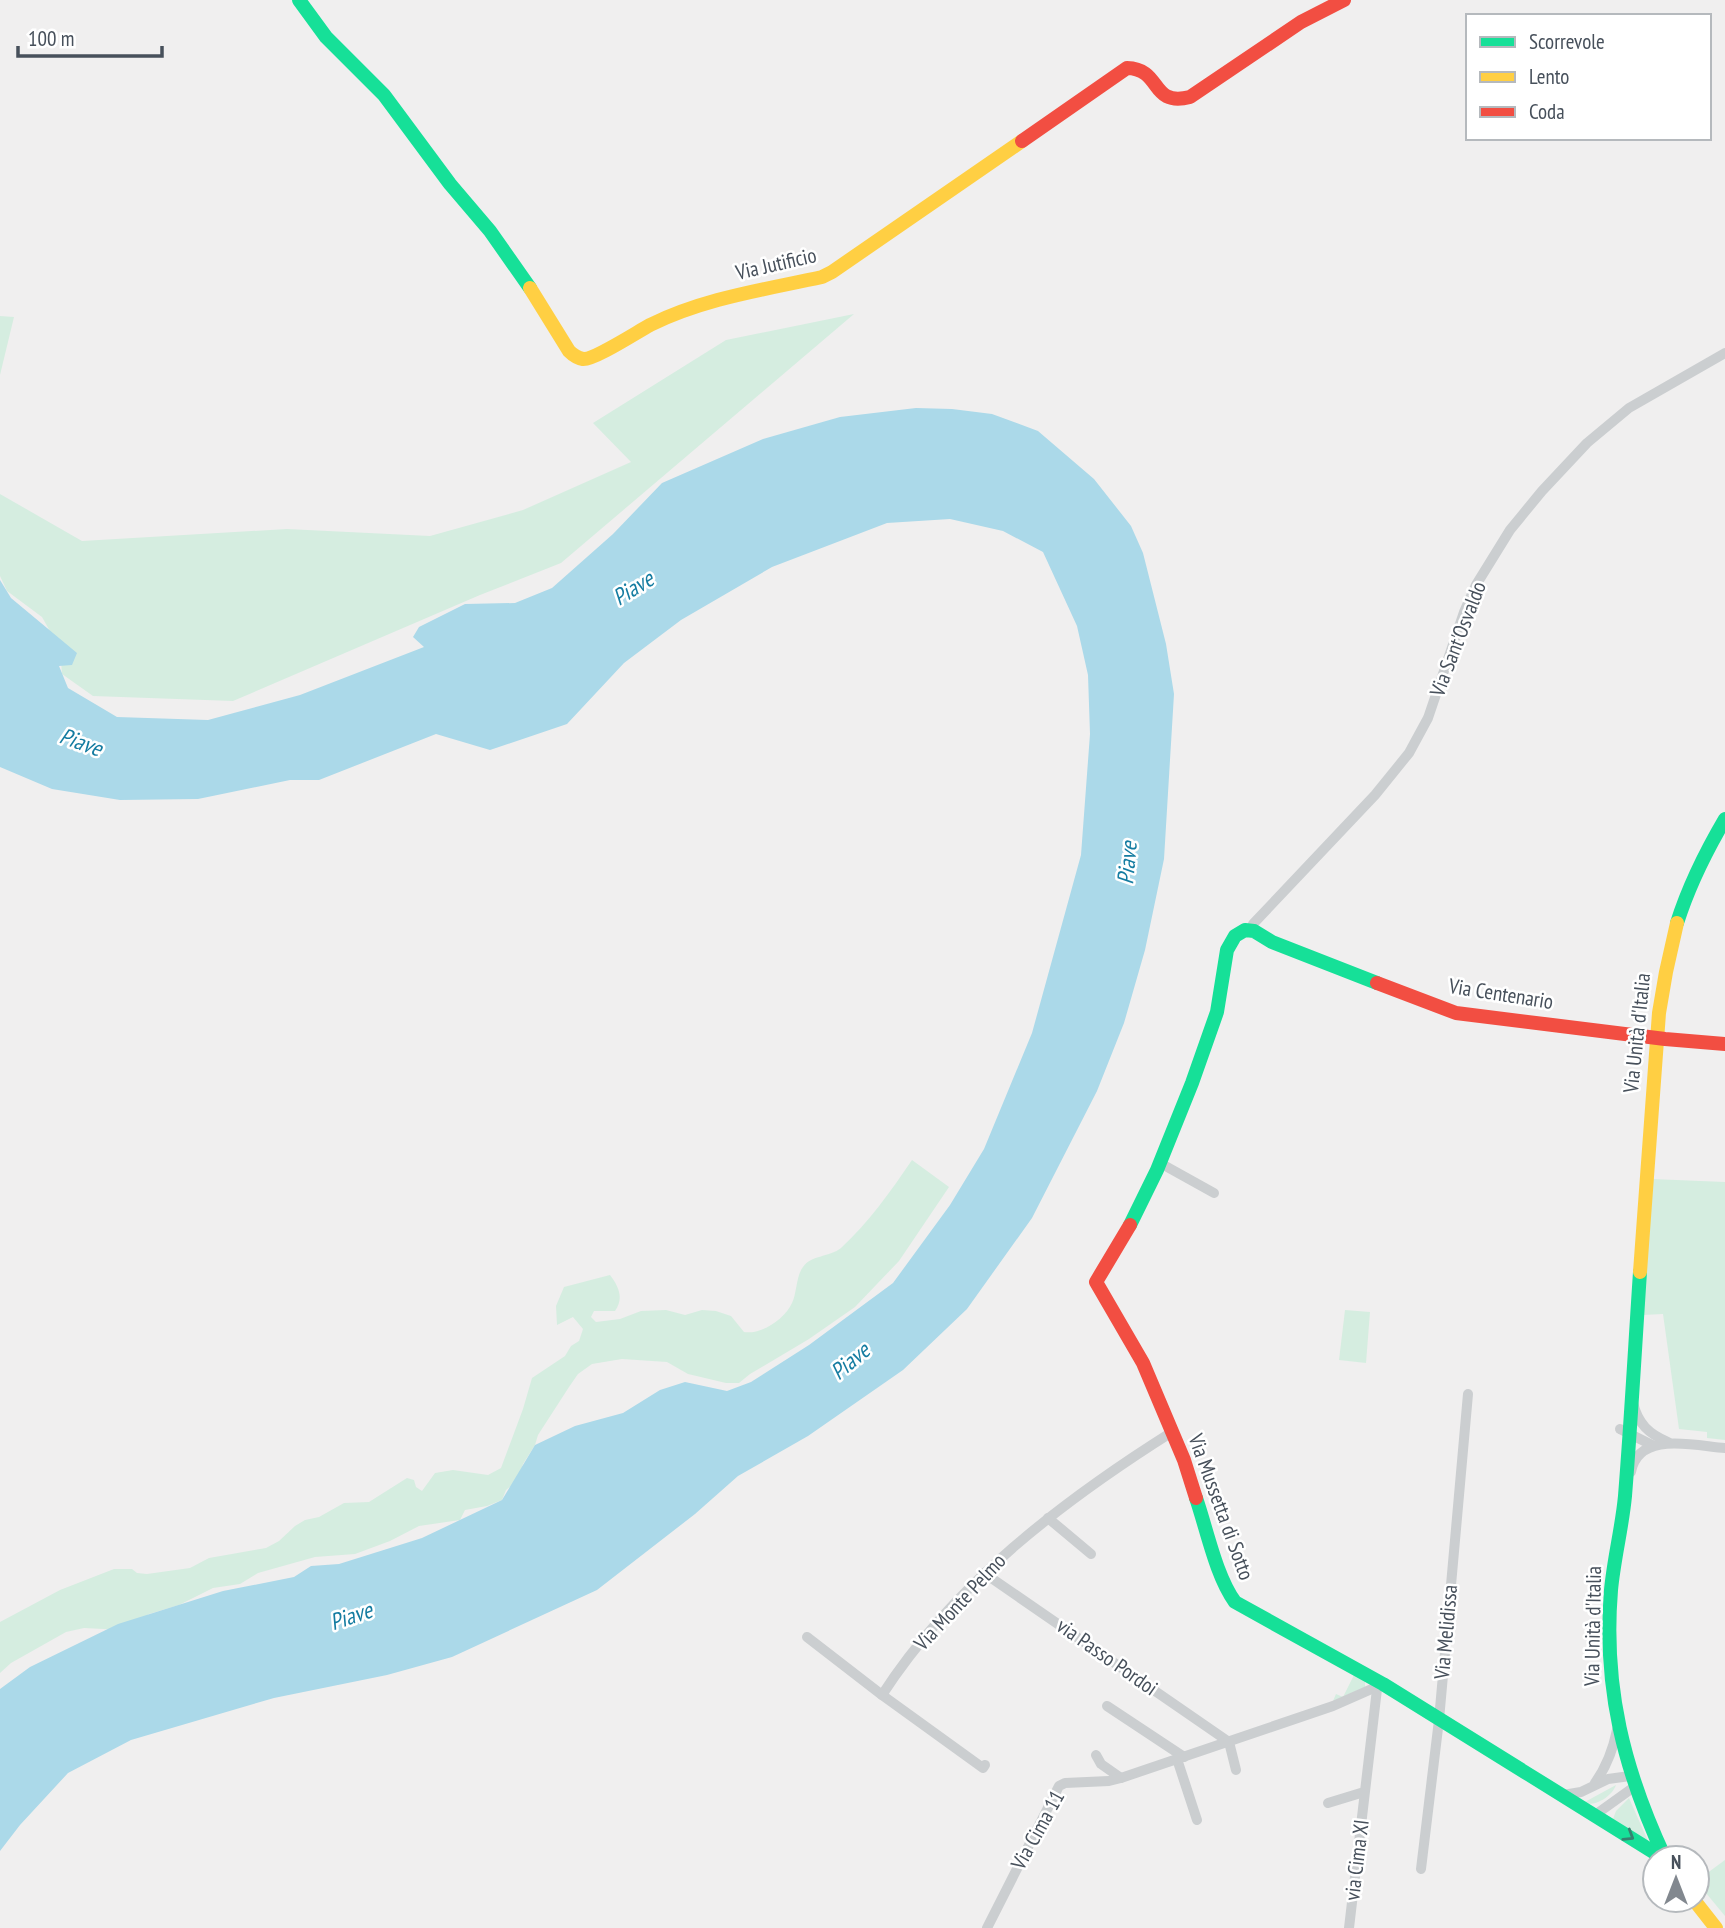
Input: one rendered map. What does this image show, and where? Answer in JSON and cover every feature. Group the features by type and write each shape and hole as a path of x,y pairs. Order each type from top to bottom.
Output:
{"street":[{"name":"Via Jutificio","path":"299,0 326,37 384,95 518,269 569,351 576,358 583,360 649,326 708,302 822,278 1127,68 1135,66 1144,70 1160,94 1166,99 1180,101 1190,97 1301,22 1344,0"},
{"name":"Via Sant'Osvaldo","path":"1247,930 1375,795 1409,753 1429,718 1464,612 1476,585 1518,520 1562,468 1609,423 1629,408 1725,352"},
{"name":"Via Unità d'Italia","path":"1658,1844 1632,1781 1618,1726 1609,1658 1615,1553 1612,1543 1632,1397 1656,1038 1666,962 1679,913 1702,858 1725,819"},
{"name":"Via Centenario","path":"1247,930 1456,1013 1725,1044"},
{"name":"Via Mussetta di Sotto","path":"1247,930 1234,938 1228,947 1219,1005 1192,1084 1160,1163 1131,1224 1096,1282 1143,1363 1184,1460 1225,1583 1236,1602 1439,1720 1642,1844"},
{"path":"1160,1163 1214,1193"},
{"name":"Via Unità d'Italia","path":"1615,1553 1619,1544 1624,1506 1634,1273 1639,1264"},
{"name":"Via Melidissa","path":"1420,1869 1439,1720 1468,1394"},
{"path":"1632,1397 1635,1411 1647,1433"},
{"name":"Via Monte Pelmo","path":"881,1695 910,1656 984,1573 1048,1518 1119,1465 1172,1432"},
{"path":"1626,1434 1647,1433 1671,1443"},
{"path":"1626,1434 1652,1445"},
{"path":"1624,1506 1628,1497 1632,1465 1640,1452 1652,1445 1671,1443 1725,1448"},
{"path":"1048,1518 1091,1553"},
{"name":"via Passo Pordoi","path":"984,1573 1229,1742"},
{"path":"807,1637 881,1695 983,1768 985,1765"},
{"name":"Via Cima 11","path":"987,1928 1059,1786 1065,1783 1121,1778 1334,1706 1380,1686"},
{"name":"via Cima XI","path":"1349,1928 1364,1792 1380,1686"},
{"path":"1107,1706 1180,1758 1197,1820"},
{"path":"1594,1785 1609,1759 1618,1726"},
{"path":"1229,1742 1236,1770"},
{"path":"1096,1755 1101,1764 1121,1778"},
{"path":"1563,1796 1581,1792 1608,1779 1632,1781"},
{"path":"1595,1815 1632,1781"},
{"name":"via Cima XI","path":"1328,1803 1364,1792"},
{"path":"1705,1914 1716,1928"}],"green space":[{"path":"854,314 561,563 233,701 93,696 62,674 60,649 42,617 7,591 0,576 0,494 82,541 287,529 430,536 523,510 631,462 593,423 726,340"},
{"path":"0,316 14,317 0,375"},
{"path":"912,1160 949,1187 899,1261 855,1307 739,1383 726,1383 688,1374 667,1362 622,1359 592,1364 578,1374 569,1387 538,1435 518,1480 506,1490 502,1500 465,1510 460,1520 419,1526 390,1541 355,1554 315,1557 258,1573 240,1584 213,1588 179,1605 149,1614 123,1630 84,1628 66,1632 11,1663 0,1673 0,1622 60,1590 114,1569 132,1569 137,1573 147,1574 190,1568 209,1558 266,1548 305,1520 319,1517 344,1503 369,1502 407,1478 414,1480 416,1487 422,1491 435,1473 453,1470 488,1475 501,1468 532,1378 565,1356 571,1346 579,1341 583,1329 573,1317 557,1325 556,1306 564,1287 610,1275 618,1288 619,1302 615,1311 594,1311 591,1317 596,1322 620,1319 641,1311 666,1310 685,1315 702,1310 731,1316 744,1332 758,1331 772,1325 789,1309 799,1275 806,1263 841,1248 879,1206"},
{"path":"1652,1179 1725,1182 1725,1440 1707,1438 1707,1432 1679,1429 1663,1314 1643,1315"},
{"path":"1345,1310 1370,1312 1366,1363 1339,1360"},
{"path":"1354,1675 1365,1681 1365,1687 1343,1697"},
{"path":"1616,1785 1603,1800 1583,1803"},
{"path":"1629,1798 1648,1841 1613,1819 1616,1811"},
{"path":"1725,1860 1725,1916 1711,1899 1711,1870"}],"water":[{"name":"Piave","path":"916,408 992,414 1038,431 1094,479 1131,526 1143,553 1166,644 1174,694 1164,859 1145,950 1124,1023 1097,1091 1032,1218 967,1309 903,1370 808,1436 738,1476 695,1514 597,1590 452,1657 387,1675 274,1698 131,1740 68,1773 0,1851 0,1689 30,1667 118,1624 223,1591 294,1577 311,1566 339,1564 422,1538 502,1500 535,1445 575,1426 623,1413 660,1390 685,1382 727,1391 751,1382 809,1345 893,1283 950,1205 984,1149 1032,1033 1081,855 1090,734 1088,675 1077,626 1043,552 1003,531 950,519 887,523 772,567 681,620 624,663 567,724 490,750 436,734 319,780 290,780 198,799 120,800 52,789 0,767 0,580 11,598 77,653 72,665 59,666 68,688 117,717 208,720 300,695 424,647 413,637 419,627 465,604 515,603 552,588 613,534 662,483 763,439 840,417"}],"traffic: fast":[{"path":"299,0 326,37 384,95 450,184 490,231 530,288"},
{"path":"1677,923 1698,870 1725,819"},
{"path":"1130,1225 1157,1170 1192,1083 1217,1012 1227,950 1235,936 1245,930 1254,931 1272,942 1377,983"},
{"path":"1640,1272 1625,1496 1611,1590 1610,1661 1614,1695 1628,1760 1659,1844"},
{"path":"1196,1498 1217,1566 1235,1602 1383,1684 1641,1844"}],"traffic: slow":[{"path":"530,288 569,351 579,358 589,358 650,325 692,308 822,277 832,272 1022,141"},
{"path":"1640,1272 1659,1013 1677,923"},
{"path":"1705,1914 1716,1928"}],"traffic: jam":[{"path":"1022,141 1127,68 1146,74 1168,97 1190,97 1301,22 1344,0"},
{"path":"1377,983 1456,1013 1725,1044"},
{"path":"1130,1225 1096,1282 1143,1363 1184,1460 1196,1498"}]}
